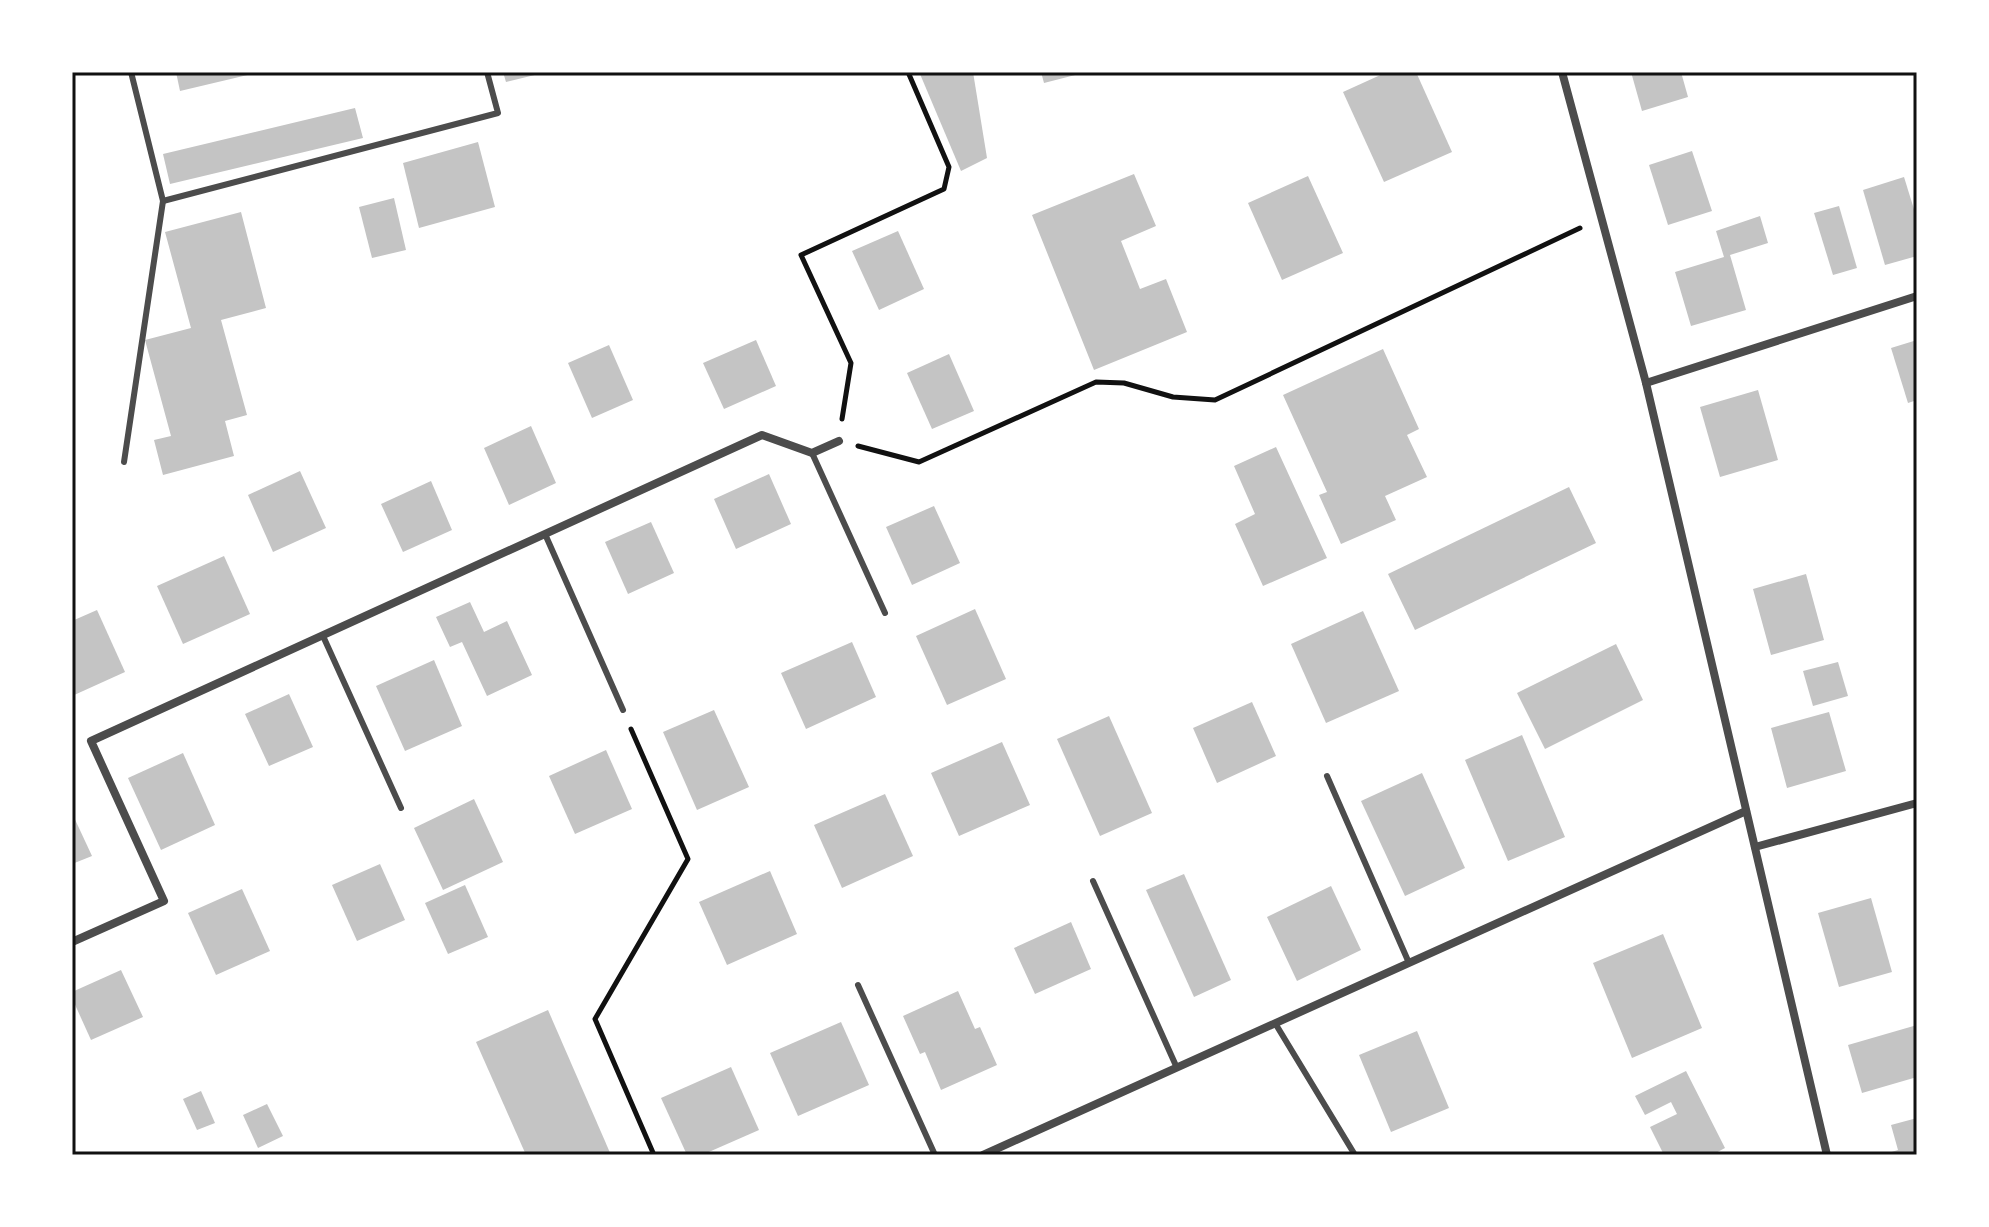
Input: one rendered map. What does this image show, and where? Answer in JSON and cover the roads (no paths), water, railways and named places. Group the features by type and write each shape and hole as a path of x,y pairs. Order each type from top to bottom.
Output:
{"street":[{"path":"1562,72 1646,383 1827,1155"},
{"path":"1646,383 1917,296"},
{"path":"72,942 164,901 91,741 762,435 812,453 839,441"},
{"path":"1755,847 1917,803"},
{"path":"983,1155 1746,811"}],"lane":[{"path":"124,462 163,201 131,72"},
{"path":"163,201 498,113 487,72"},
{"path":"812,453 885,613"},
{"path":"545,534 623,710"},
{"path":"323,636 401,808"},
{"path":"1327,776 1409,963"},
{"path":"1093,881 1177,1068"},
{"path":"858,985 935,1155"},
{"path":"1275,1023 1355,1155"}]}
